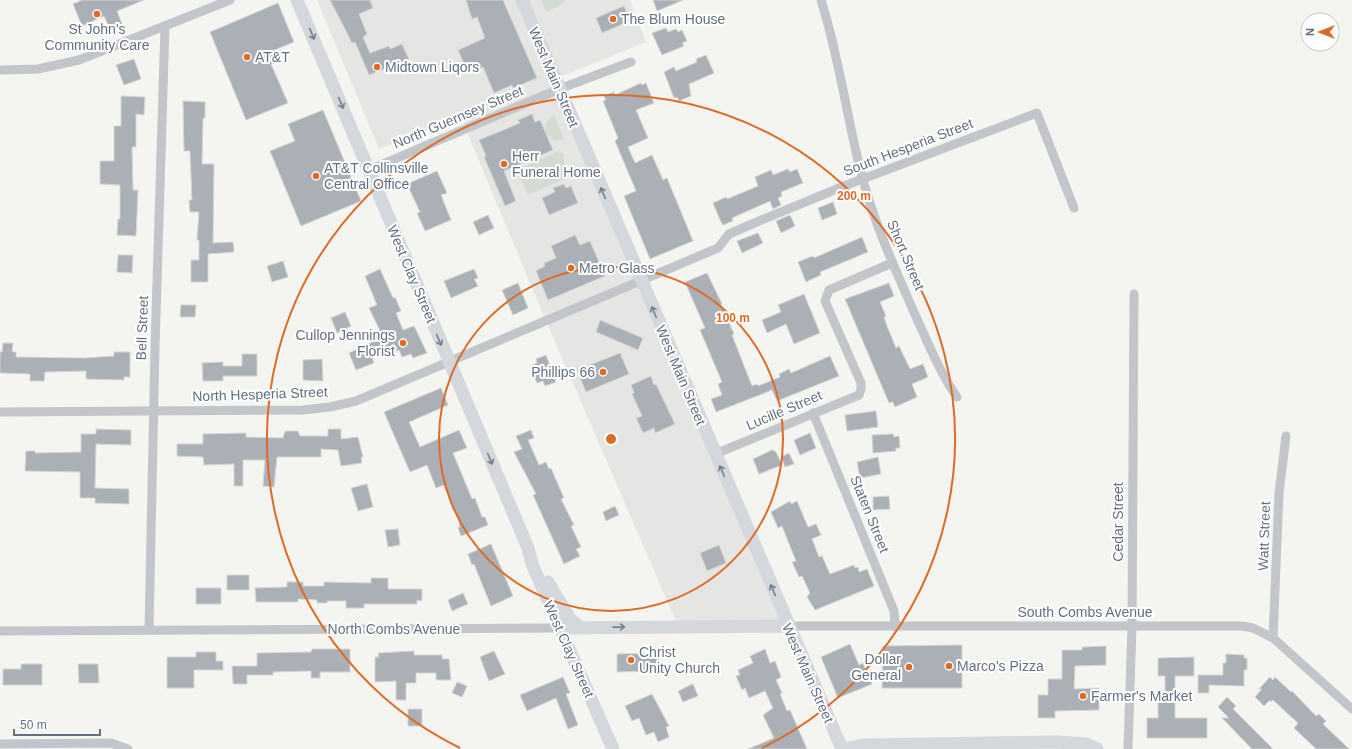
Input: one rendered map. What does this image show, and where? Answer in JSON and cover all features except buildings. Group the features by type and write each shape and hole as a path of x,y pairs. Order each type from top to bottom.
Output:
{"main road":[{"name":"West Clay Street","path":"297,0 528,548 559,603 570,619 580,627"},
{"name":"West Main Street","path":"522,0 788,626 842,749"},
{"name":"West Clay Street","path":"528,548 532,564 614,749"},
{"name":"North Combs Avenue","path":"560,628 788,626"},
{"path":"842,749 863,745 1056,742 1087,744 1098,749"}],"street":[{"path":"0,70 38,69 80,60 230,0"},
{"name":"Short Street","path":"821,0 863,180 873,213 892,263 941,370 957,397"},
{"name":"Bell Street","path":"150,630 154,411 165,26"},
{"name":"North Guernsey Street","path":"368,170 559,89 631,62"},
{"name":"South Hesperia Street","path":"641,280 718,248 722,245 729,234 758,221 1038,113 1074,208"},
{"name":"Lucille Street","path":"715,454 859,394 861,390 861,383 825,301 826,294 829,290 892,263"},
{"name":"North Hesperia Street","path":"0,412 303,410 330,407 356,401 641,280"},
{"name":"Cedar Street","path":"1128,749 1132,626 1134,294"},
{"name":"Staten Street","path":"813,413 894,611 895,627"},
{"name":"Watt Street","path":"1273,638 1279,493 1286,436"},
{"name":"South Combs Avenue","path":"788,626 1242,626 1254,628 1273,638 1352,709"},
{"name":"North Combs Avenue","path":"0,631 560,628"},
{"path":"0,744 111,743 128,749"}],"shaded area":[{"path":"317,0 630,0 646,42 555,79 788,626 678,626 546,321 461,118 379,149"},
{"path":"541,0 565,0 561,5 546,12"},
{"path":"554,115 564,139 558,141 551,139 545,132 546,122"},
{"path":"558,151 563,154 566,178 528,195 517,170"}],"place":[{"name":"St John's Community Care","path":"97,14"},
{"name":"The Blum House","path":"613,19"},
{"name":"AT&T","path":"247,57"},
{"name":"Midtown Liqors","path":"377,67"},
{"name":"Herr Funeral Home","path":"504,164"},
{"name":"AT&T Collinsville Central Office","path":"316,176"},
{"name":"Metro Glass","path":"571,268"},
{"name":"Cullop Jennings Florist","path":"403,343"},
{"name":"Phillips 66","path":"603,372"},
{"name":"Christ Unity Church","path":"631,660"},
{"name":"Marco's Pizza","path":"949,666"},
{"name":"Dollar General","path":"909,667"},
{"name":"Farmer's Market","path":"1083,696"}]}
